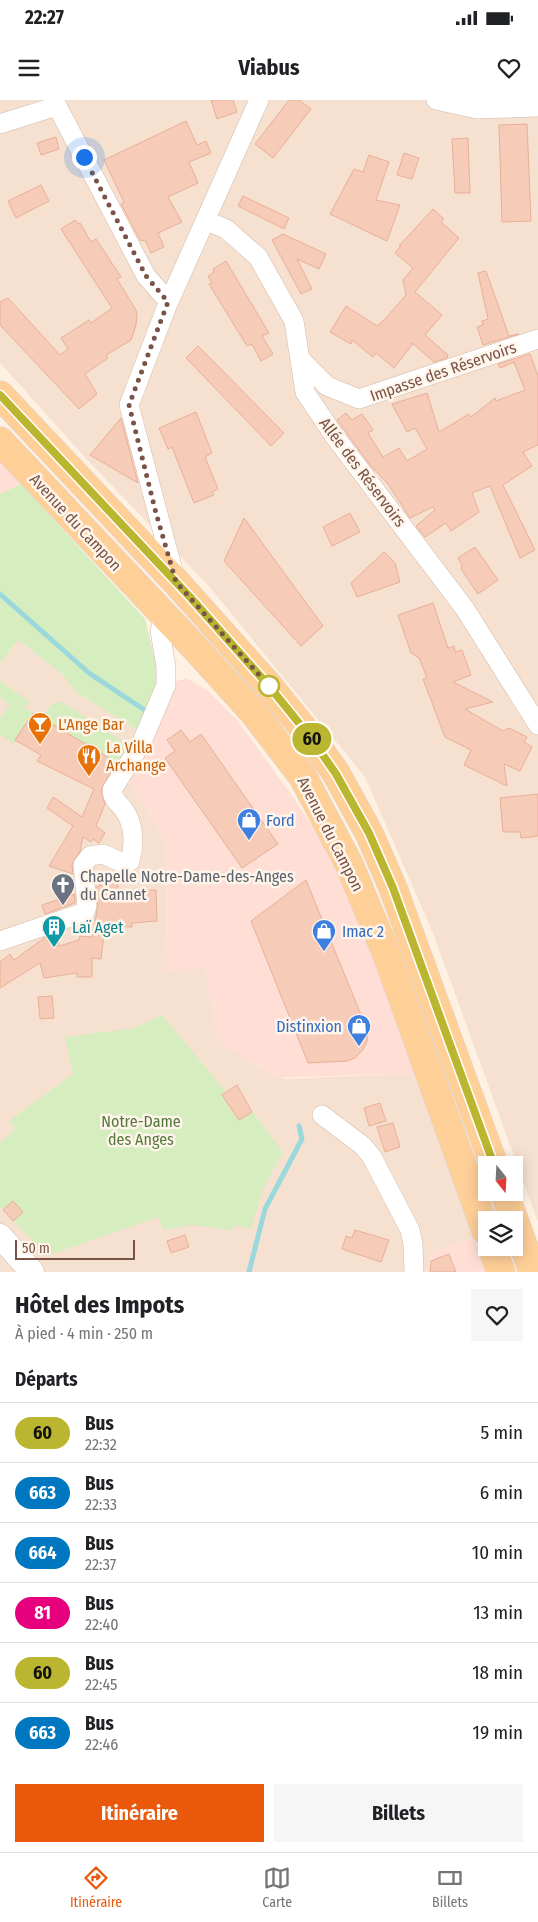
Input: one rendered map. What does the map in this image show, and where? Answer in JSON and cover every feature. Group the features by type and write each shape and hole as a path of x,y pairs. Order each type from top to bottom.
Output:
{"main road":[{"name":"Avenue du Campon","path":"0,395 176,582 311,738 350,796 393,888 491,1156"},
{"name":"Avenue du Campon","path":"0,441 253,712 303,777 334,834 387,955 479,1211"},
{"path":"507,1201 533,1272"},
{"path":"495,1256 501,1272"}],"street":[{"path":"176,582 156,513 129,405 168,302 207,220 259,100"},
{"path":"436,100 478,105 538,107"},
{"path":"0,124 57,106 146,276 168,302"},
{"name":"Allée des Réservoirs","path":"207,220 226,229 258,257 294,321 305,392 335,437 465,609 538,725"},
{"name":"Impasse des Réservoirs","path":"301,360 327,386 360,399 538,339"},
{"path":"136,540 144,539 156,530 156,513"},
{"path":"0,941 85,912 87,906 82,872 83,865 90,856 103,854 125,864 130,860 133,847 131,824 114,799 112,790 142,744 166,685 166,667 160,631 164,616"},
{"path":"322,1115 363,1146 372,1157 410,1230 414,1249 414,1272"},
{"path":"0,1236 32,1272"}],"shaded area":[{"path":"0,100 538,100 538,1222 523,1181 523,1156 514,1156 433,933 365,777 207,584 92,465 0,363"},
{"path":"0,461 21,484 0,494"},
{"path":"18,640 61,673 77,693 141,732 127,778 166,842 167,971 205,966 218,1041 284,1079 416,1073 474,1238 432,1252 427,1272 0,1272 0,663"},
{"path":"187,678 208,691 237,720 293,797 337,863 416,1073 274,1078 218,1041 205,966 167,972 166,842 126,778 170,683"},
{"path":"474,1238 478,1256 480,1256 486,1272 427,1272 432,1252"}],"green space":[{"path":"21,484 145,619 160,681 141,732 77,693 61,673 18,640 0,663 0,494"},
{"path":"0,681 29,701 25,708 33,713 13,744 0,734 0,719 9,705 0,697"},
{"path":"62,702 127,744 129,750 121,765 42,718 52,704"},
{"name":"Notre-Dame des Anges","path":"162,1015 226,1092 222,1095 234,1115 240,1119 252,1111 283,1152 263,1189 251,1229 235,1225 233,1230 190,1225 163,1230 158,1217 47,1256 0,1207 0,1143 15,1129 9,1121 73,1074 65,1037 134,1028"}],"building":[{"path":"211,100 233,100 237,112 217,119"},
{"path":"289,100 299,100 311,109 273,158 255,144"},
{"path":"186,121 197,145 206,141 211,153 189,162 198,183 168,197 182,222 158,233 164,247 151,253 145,240 141,241 139,238 121,204 124,202 104,160"},
{"path":"527,124 531,221 502,222 499,125"},
{"path":"56,137 59,149 41,155 37,143"},
{"path":"468,138 470,193 455,193 452,139"},
{"path":"404,153 419,158 412,179 397,175"},
{"path":"369,155 389,162 376,200 400,205 387,241 330,214 354,169 363,172"},
{"path":"41,185 49,201 16,218 8,201"},
{"path":"243,196 289,218 284,229 238,206"},
{"path":"433,209 444,219 441,222 459,238 415,292 442,315 425,335 448,355 447,358 434,362 412,343 394,368 376,353 373,357 352,340 351,344 330,332 346,306 377,326 406,295 403,280 413,268 395,253 401,246 399,246"},
{"path":"75,220 78,224 80,223 91,242 96,239 121,277 117,279 137,312 136,325 131,340 106,355 108,358 85,374 97,394 79,409 0,325 0,302 8,298 60,355 68,349 61,338 89,320 91,323 112,308 61,229"},
{"path":"283,234 326,254 319,269 297,259 312,289 301,294 272,240"},
{"path":"226,261 269,333 262,336 273,354 261,361 252,344 247,346 209,284 212,283 208,276 214,272 213,269"},
{"path":"486,271 509,336 519,334 483,345 477,327 483,325 482,321 488,319 478,273"},
{"path":"198,346 284,433 271,446 186,358"},
{"path":"530,354 538,376 538,445 523,452 532,466 503,485 535,550 520,558 490,486 472,493 479,512 451,531 446,523 425,537 416,526 435,510 433,507 410,518 388,484 370,465 337,420 346,413 352,420 362,414 373,430 368,433 383,457 399,448 407,461 427,449 415,428 407,432 392,404 427,393 439,432 469,414 471,417 495,398 496,401 525,390 514,362 500,368 498,364"},
{"path":"196,412 212,453 205,457 218,489 212,492 214,495 194,503 172,447 168,449 159,428"},
{"path":"121,418 138,483 90,455"},
{"path":"350,513 360,532 332,546 323,527"},
{"path":"244,518 323,626 301,646 224,561"},
{"path":"475,547 498,580 478,594 461,569 462,565 458,558"},
{"path":"384,552 395,563 400,582 357,597 351,583"},
{"path":"433,603 448,648 454,646 455,652 462,650 471,675 453,682 493,702 465,709 503,731 509,728 527,737 524,742 532,747 520,771 504,764 507,786 464,765 471,750 445,737 423,679 427,678 419,658 411,653 398,615"},
{"path":"33,713 116,762 101,790 105,804 96,826 105,833 99,843 93,839 91,842 83,837 80,851 72,865 73,874 49,866 73,826 47,808 53,797 82,817 94,789 37,761 41,755 15,740"},
{"path":"181,730 190,742 201,734 278,844 242,868 165,758 175,751 167,740"},
{"path":"538,794 538,836 521,838 520,832 503,832 500,798"},
{"path":"109,874 117,876 118,889 131,890 144,895 144,890 156,890 157,921 132,923 132,927 105,926 101,959 92,958 92,977 77,977 77,973 44,978 40,963 0,988 0,962 10,954 14,960 44,938 56,934 59,946 79,940 80,936 92,937 98,905 96,887 102,885 96,883 95,876"},
{"path":"306,880 368,1032 363,1050 355,1058 347,1061 308,1063 251,921"},
{"path":"75,894 75,903 45,914 42,905"},
{"path":"52,996 54,1018 40,1019 38,997"},
{"path":"237,1085 252,1112 239,1120 222,1095"},
{"path":"380,1103 386,1121 369,1126 364,1108"},
{"path":"393,1123 400,1147 385,1152 377,1127"},
{"path":"13,1201 23,1212 13,1221 3,1210"},
{"path":"355,1230 389,1240 381,1262 342,1249 346,1236 352,1238"},
{"path":"185,1235 189,1247 171,1253 167,1241"},
{"path":"449,1254 456,1272 430,1272 431,1261"}],"waterway":[{"path":"0,594 89,673 143,709"},
{"path":"249,1272 265,1209 302,1139 299,1126"}],"bus line":[{"name":"60","path":"0,395 190,597 269,686 311,738 336,774 369,833 393,888 491,1156"}],"place":[{"name":"L'Ange Bar","path":"40,745"},
{"name":"La Villa Archange","path":"89,777"},
{"name":"Ford","path":"249,841"},
{"name":"Chapelle Notre-Dame-des-Anges du Cannet","path":"63,906"},
{"name":"Laï Aget","path":"54,948"},
{"name":"Imac 2","path":"324,952"},
{"name":"Distinxion","path":"359,1047"}],"route":[{"path":"84,157 146,276 168,302 129,405 156,513 176,582 269,686"}]}
